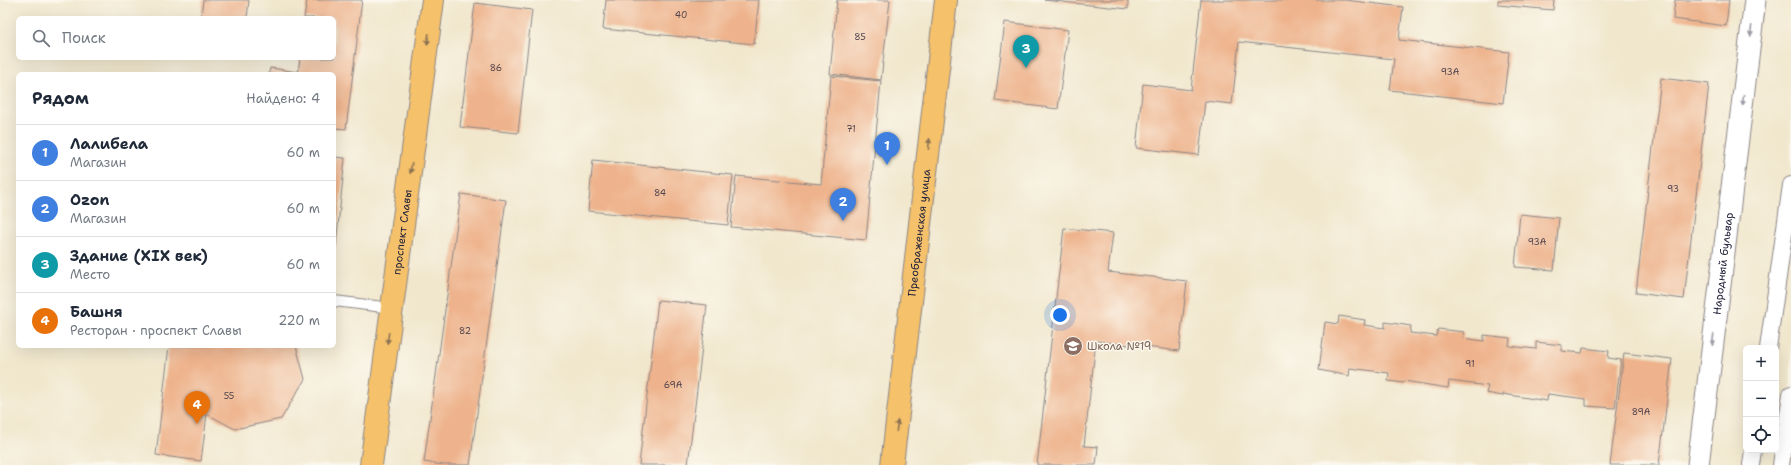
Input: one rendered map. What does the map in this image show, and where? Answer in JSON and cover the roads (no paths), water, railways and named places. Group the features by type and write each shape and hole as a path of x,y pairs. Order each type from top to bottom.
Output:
{"main road":[{"name":"проспект Славы","path":"371,465 433,0"},
{"name":"Преображенская улица","path":"892,465 946,0"}],"street":[{"name":"Народный бульвар","path":"1698,465 1755,0"},
{"path":"1768,345 1791,185"},
{"path":"1781,465 1791,394"},
{"path":"1751,465 1753,453"}],"lane":[{"path":"336,300 392,308"}],"place":[{"name":"Здание (XIX век)","path":"1026,68"},
{"name":"Лалибела","path":"887,165"},
{"name":"Ozon","path":"843,221"},
{"name":"Школа №19","path":"1073,346"},
{"name":"Башня","path":"197,424"}]}
